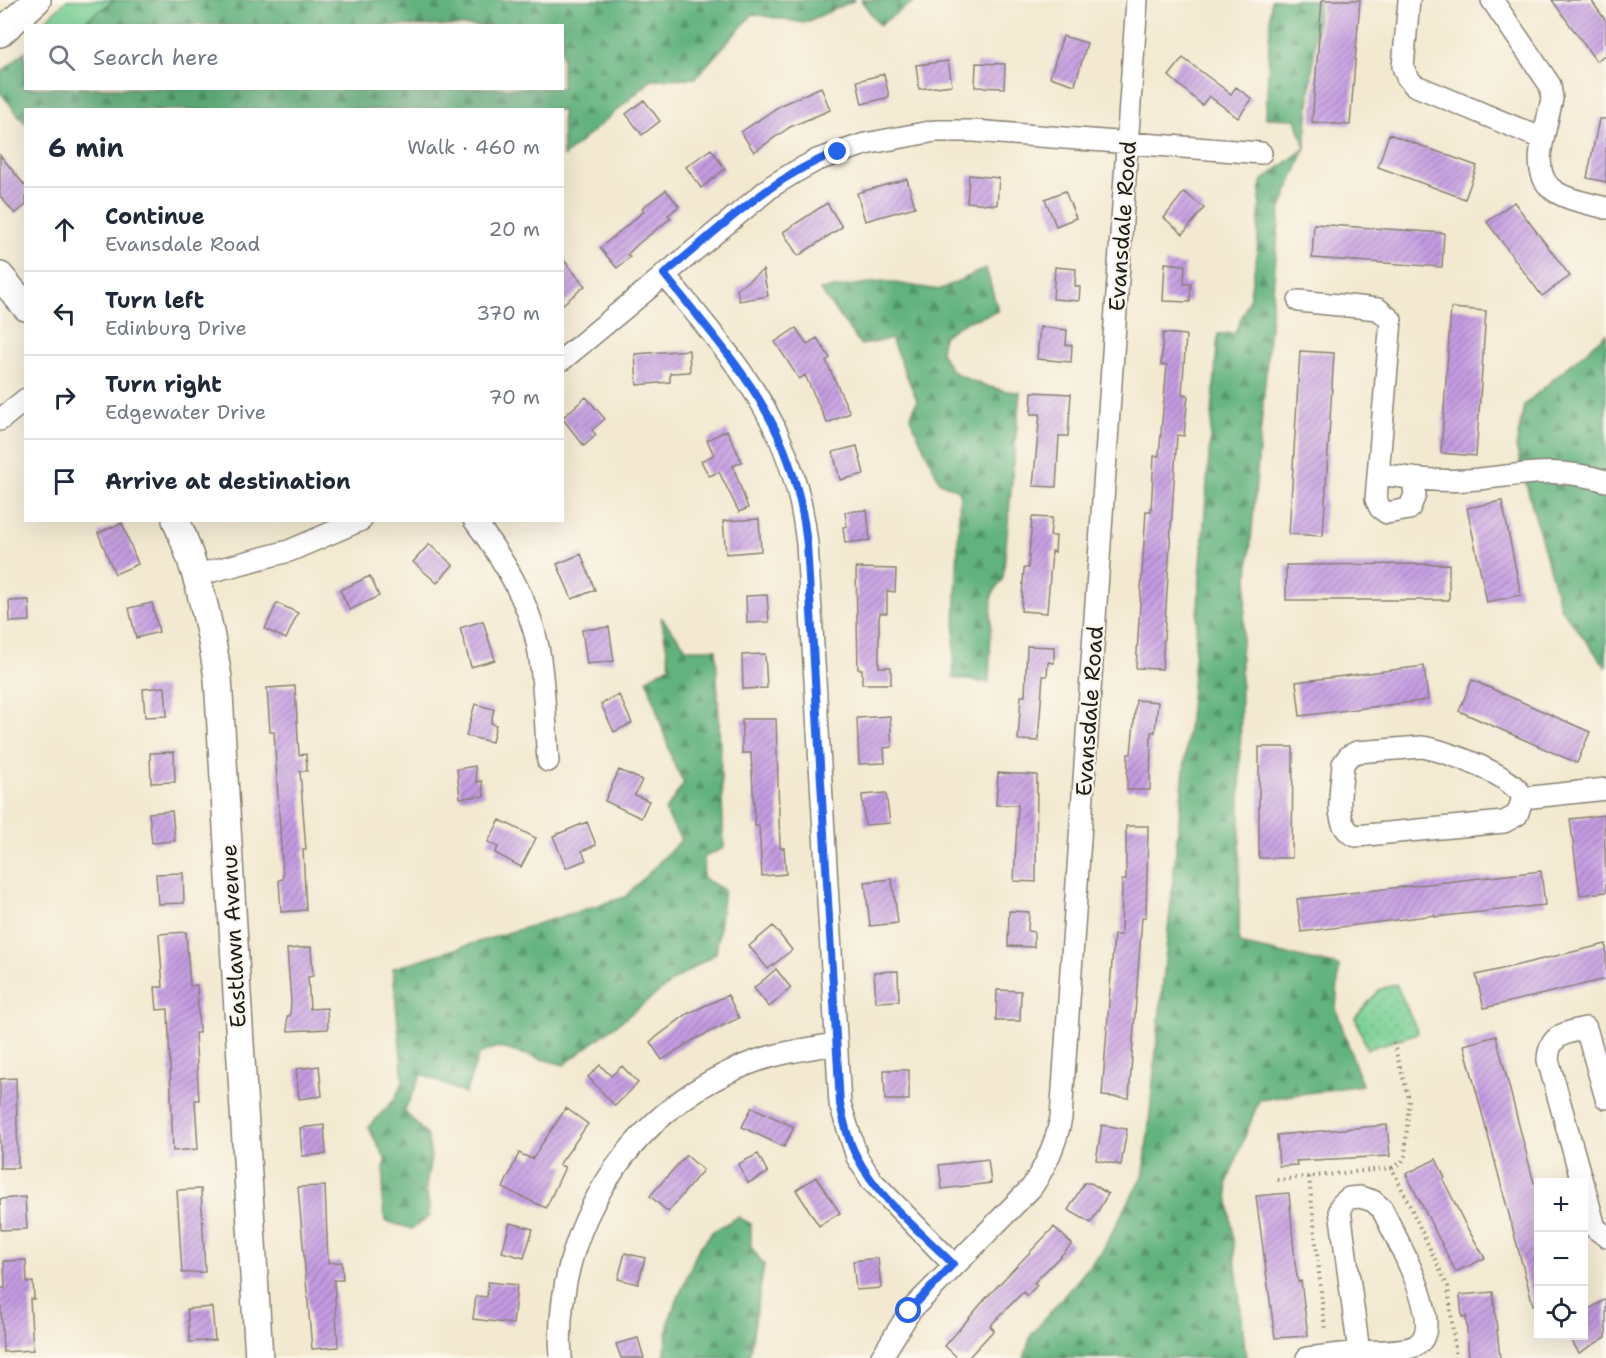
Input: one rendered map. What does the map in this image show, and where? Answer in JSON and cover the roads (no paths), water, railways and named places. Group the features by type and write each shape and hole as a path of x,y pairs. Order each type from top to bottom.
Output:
{"street":[{"path":"0,33 37,0"},
{"name":"Evansdale Road","path":"881,1358 909,1311 1032,1186 1046,1166 1056,1142 1061,1118 1137,0"},
{"path":"1409,0 1404,67 1407,77 1414,85 1543,139"},
{"path":"1492,0 1550,86 1552,99 1539,168 1543,180 1551,190 1562,197 1606,208"},
{"path":"564,358 772,186 817,160 865,144 924,133 974,130 1261,153"},
{"path":"664,274 757,394 784,446 797,483 807,544 840,1104 846,1132 857,1157 872,1181 953,1264"},
{"path":"0,276 24,305"},
{"path":"1299,301 1378,309 1391,320 1376,499 1380,508 1387,513 1409,509 1414,502 1413,478"},
{"path":"0,420 24,401"},
{"path":"1379,474 1468,480 1528,472 1558,472 1606,482"},
{"name":"Eastlawn Avenue","path":"177,522 197,575 210,628 218,678 260,1358"},
{"path":"197,575 289,552 356,522"},
{"path":"475,522 511,576 532,626 541,666 548,761"},
{"path":"1436,748 1515,784 1523,798 1522,807 1517,815 1504,822 1356,836 1348,833 1340,821 1343,764 1349,756 1357,752 1436,748"},
{"path":"1523,798 1606,789"},
{"path":"1581,1178 1548,1060 1552,1041 1560,1034 1596,1025 1606,1098"},
{"path":"561,1358 562,1302 568,1267 578,1233 608,1177 629,1149 656,1122 686,1099 736,1070 779,1054 835,1044"},
{"path":"1307,1358 1412,1348 1424,1339 1426,1331 1420,1289 1382,1209 1373,1201 1360,1197 1349,1198 1341,1205 1359,1352"},
{"path":"1588,1202 1595,1228 1606,1236"}]}
